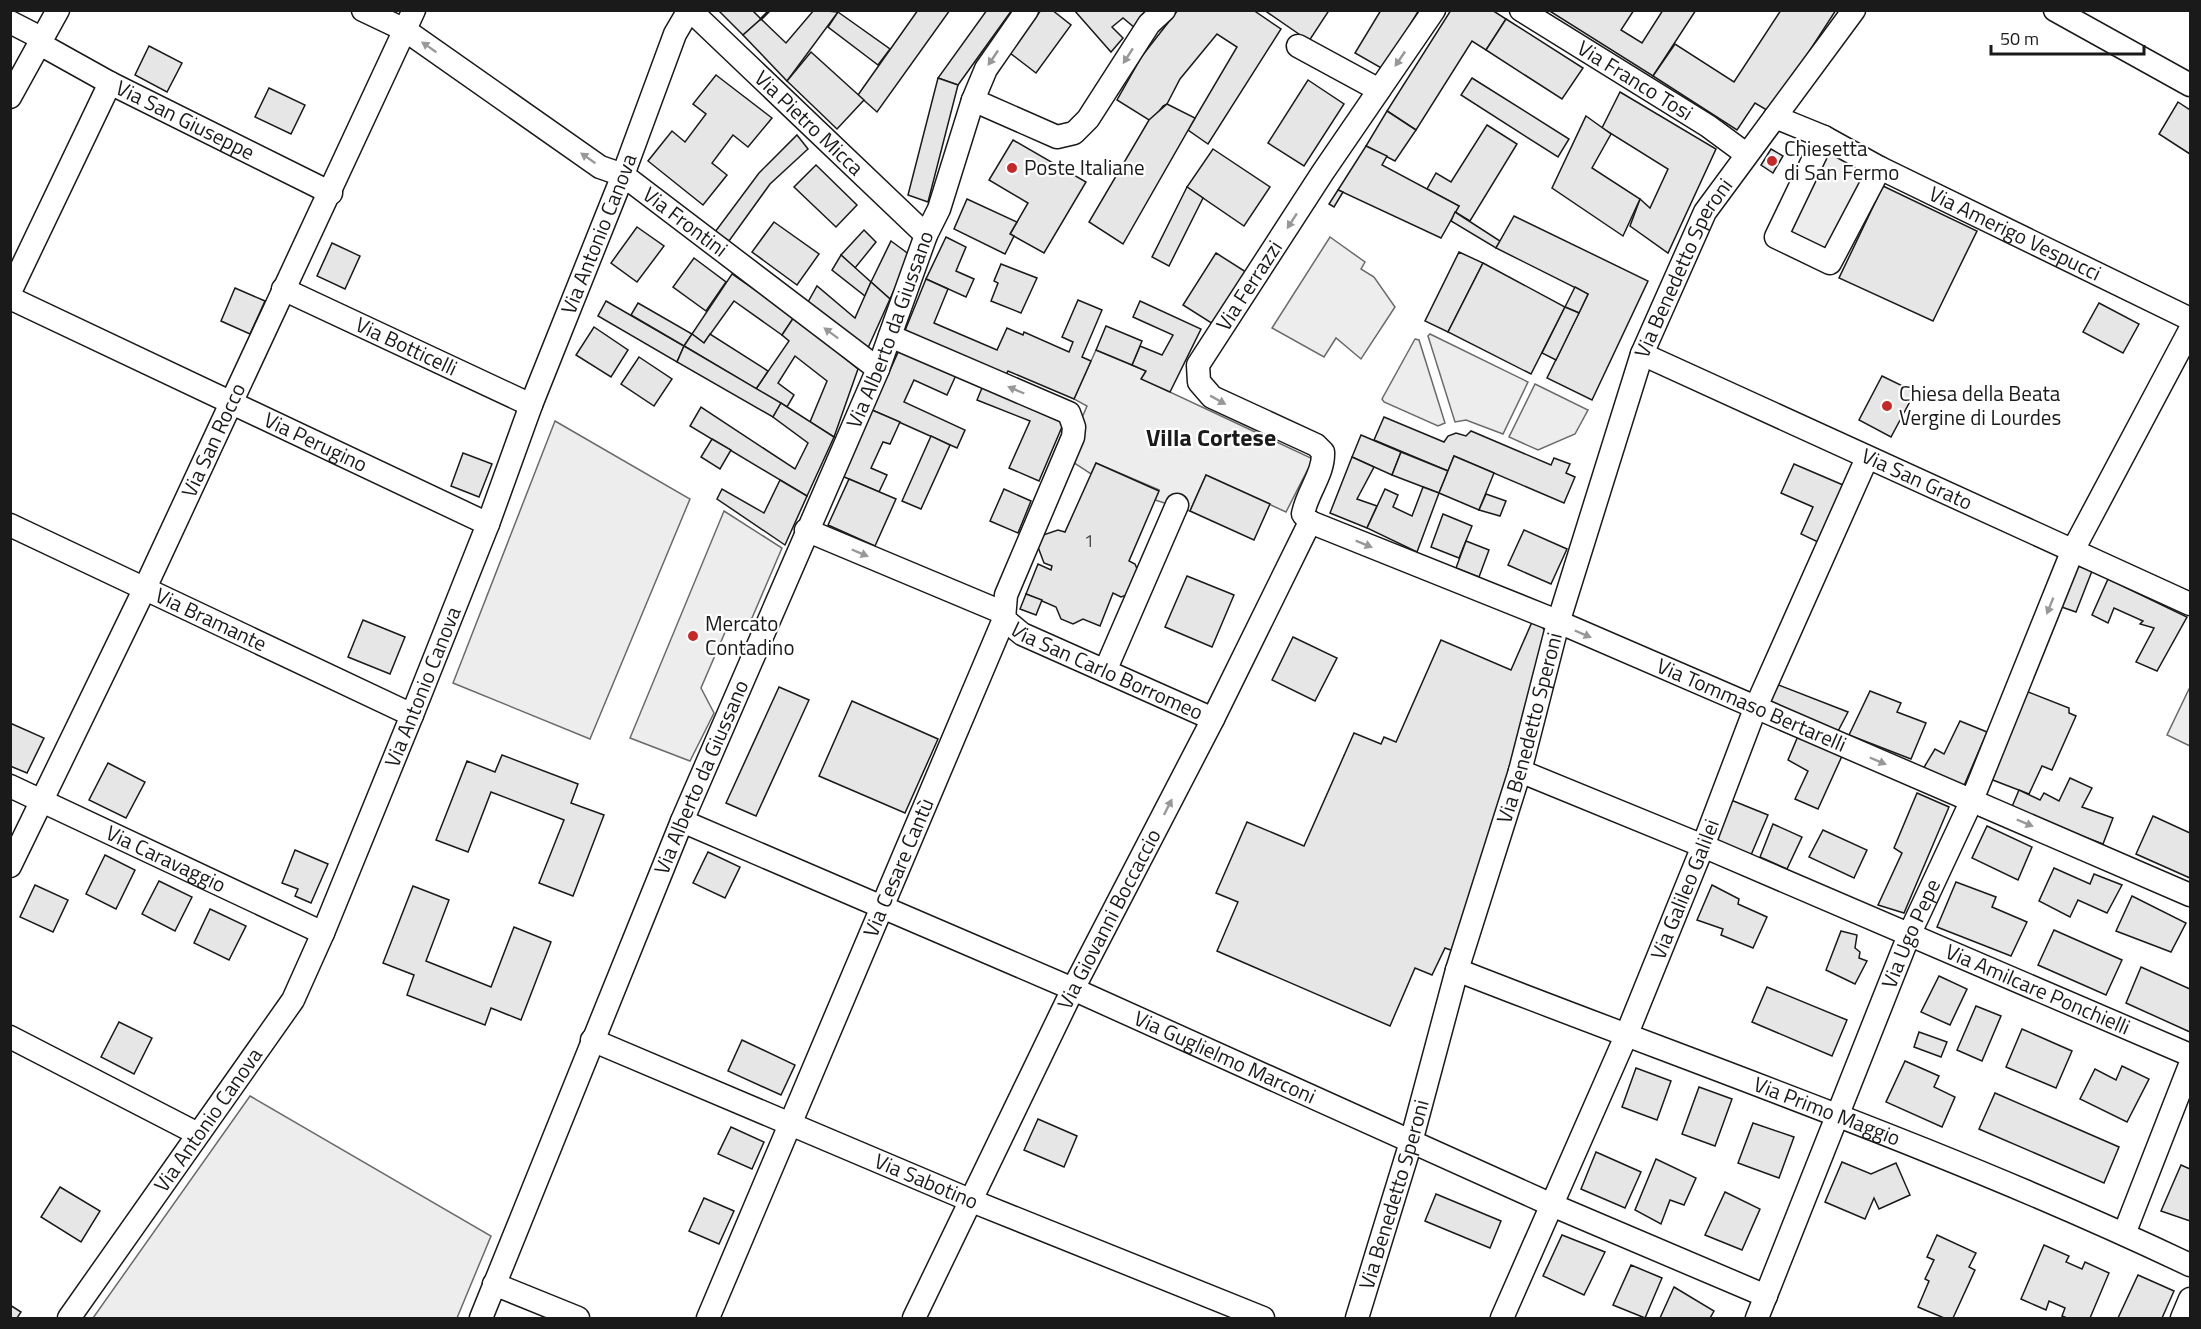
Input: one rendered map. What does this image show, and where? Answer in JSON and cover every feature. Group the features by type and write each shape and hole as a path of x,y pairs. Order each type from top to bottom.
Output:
{"street":[{"path":"10,97 58,10"},
{"name":"Via Frontini","path":"363,10 410,20 600,167 623,175 878,369"},
{"name":"Via Antonio Canova","path":"69,1318 292,1000 323,933 412,715 488,524 531,405 623,175 675,34 690,10"},
{"name":"Via Pietro Micca","path":"690,10 926,235"},
{"name":"Via Alberto da Giussano","path":"481,1318 682,821 806,530 878,369 926,235 939,209 973,100 986,69 1027,10"},
{"path":"973,100 1057,136 1074,133 1088,119 1149,24 1164,10"},
{"name":"Via Ferrazzi","path":"1310,522 1303,514 1305,500 1324,463 1323,452 1316,445 1212,397 1199,382 1198,365 1434,10"},
{"name":"Via Franco Tosi","path":"1521,10 1708,126 1746,154"},
{"name":"Via Benedetto Speroni","path":"1357,1318 1411,1142 1457,970 1520,771 1558,623 1642,354 1705,213 1746,154 1854,10"},
{"path":"2055,10 2190,85"},
{"name":"Via San Rocco","path":"10,867 145,588 410,20"},
{"name":"Via San Giuseppe","path":"10,22 110,83 331,193"},
{"path":"1298,46 1379,90"},
{"path":"10,292 110,83"},
{"name":"Via Amerigo Vespucci","path":"1775,117 1824,137 1880,168 2190,319"},
{"path":"1824,137 1776,237 1830,263 1880,168"},
{"name":"Via Botticelli","path":"283,289 531,405"},
{"name":"Via Perugino","path":"10,298 488,524"},
{"name":"Via Cesare Cantù","path":"708,1318 1004,616 1006,595 1073,438 1074,427 1069,413 890,336"},
{"name":"Via Ugo Pepe","path":"1757,1318 1909,935 1971,800 2072,552 2187,345"},
{"name":"Via San Grato","path":"1642,354 2190,604"},
{"name":"Via Galileo Galilei","path":"1502,1318 1626,1036 1704,846 1755,709 1867,458"},
{"path":"1105,671 1177,505"},
{"name":"Via Tommaso Bertarelli","path":"1310,522 1558,623 2190,894"},
{"name":"Via Giovanni Boccaccio","path":"914,1318 1073,989 1213,719 1310,522"},
{"name":"Via Bramante","path":"10,525 412,715"},
{"name":"Via San Carlo Borromeo","path":"806,530 1004,616 1022,634 1213,719"},
{"name":"Via Amilcare Ponchielli","path":"1520,771 1704,846 2190,1055"},
{"name":"Via Caravaggio","path":"10,786 323,933"},
{"name":"Via Guglielmo Marconi","path":"682,821 1073,989 1552,1205 1766,1296"},
{"name":"Via Primo Maggio","path":"1457,970 1836,1116 2124,1234 2190,1265"},
{"path":"10,1037 198,1134"},
{"name":"Via Sabotino","path":"592,1040 972,1202 1263,1318"},
{"path":"2124,1234 2190,1065"},
{"path":"494,1284 578,1318"},
{"path":"2182,1318 2190,1299"}],"shaded area":[{"path":"1826,150 1870,173 1828,254 1786,233"},
{"path":"1330,237 1365,262 1361,269 1374,277 1395,307 1361,359 1336,338 1324,357 1272,328"},
{"path":"1430,334 1528,382 1503,434 1466,420 1455,422 1428,336"},
{"path":"1415,339 1419,340 1445,423 1438,426 1384,402 1382,399"},
{"path":"1096,350 1146,371 1142,379 1313,459 1286,512 1206,475 1190,511 1155,500 1159,490 1096,463 1091,474 1065,457 1087,406 1074,399"},
{"path":"1535,384 1588,410 1575,434 1538,450 1509,437"},
{"path":"555,421 690,499 590,739 453,683"},
{"path":"724,511 782,548 752,618 726,630 701,688 714,713 690,761 630,738"},
{"path":"2190,689 2190,746 2167,735"},
{"path":"250,1096 491,1236 457,1318 93,1318"}],"building":[{"path":"718,10 752,10 761,19 743,35"},
{"path":"814,10 838,12 787,81 743,35 761,19 786,43"},
{"path":"918,10 950,10 877,112 858,95"},
{"path":"987,10 1012,10 958,85 938,78"},
{"path":"1041,10 1052,10 1071,25 1036,73 1010,53"},
{"path":"1074,10 1152,10 1135,28 1123,18 1112,27 1123,38 1111,52"},
{"path":"1178,10 1253,10 1281,29 1208,144 1188,130 1237,47 1217,34 1180,79 1167,104 1154,118 1149,120 1117,100 1142,56"},
{"path":"1264,10 1327,10 1328,12 1309,41"},
{"path":"1381,10 1419,10 1383,69 1355,53"},
{"path":"1451,10 1492,10 1506,19 1486,50 1472,41 1416,130 1387,111"},
{"path":"1548,10 1634,10 1621,30 1642,43 1663,10 1696,10 1653,76"},
{"path":"1781,10 1836,10 1770,112 1755,103 1737,130 1653,76 1675,44 1734,82"},
{"path":"838,12 890,49 878,65 828,27"},
{"path":"1506,19 1583,68 1562,99 1486,50"},
{"path":"149,46 182,63 167,92 135,75"},
{"path":"811,52 864,100 837,129 787,81"},
{"path":"716,75 772,118 748,147 733,135 712,163 727,175 703,205 648,161 672,131 685,142 706,114 693,104"},
{"path":"938,78 958,85 928,202 908,195"},
{"path":"1472,78 1569,139 1558,157 1461,95"},
{"path":"1308,80 1344,104 1304,166 1268,143"},
{"path":"269,88 305,105 291,134 255,117"},
{"path":"1620,92 1716,149 1668,253 1630,226 1640,199 1650,208 1668,169 1602,128"},
{"path":"2178,102 2190,110 2190,154 2159,134"},
{"path":"1167,104 1195,118 1123,244 1089,222 1149,120"},
{"path":"1387,111 1416,130 1395,161 1366,146"},
{"path":"1586,116 1611,134 1592,168 1640,199 1623,236 1552,188"},
{"path":"1487,125 1517,144 1470,221 1455,212 1459,206 1427,189 1436,173 1451,182"},
{"path":"797,135 808,149 770,184 729,241 715,232 759,173"},
{"path":"1013,140 1086,182 1044,253 1010,234 1028,203 989,180"},
{"path":"1366,146 1387,156 1382,165 1459,206 1441,238 1338,190"},
{"path":"1213,149 1270,187 1244,226 1187,187"},
{"name":"Chiesetta di San Fermo","path":"1771,149 1783,156 1773,173 1761,165"},
{"path":"816,165 857,205 836,227 794,187"},
{"path":"1883,186 1977,231 1933,321 1839,278"},
{"path":"1187,187 1203,198 1169,266 1152,257"},
{"path":"1338,190 1343,192 1334,207 1329,204"},
{"path":"967,199 1017,222 1010,234 1014,236 1005,254 954,229"},
{"path":"1455,212 1500,241 1496,248 1451,221"},
{"path":"1514,216 1648,281 1592,400 1547,378 1588,294 1496,248"},
{"path":"774,222 819,254 797,285 752,252"},
{"path":"637,227 664,246 637,282 611,263"},
{"path":"864,230 876,242 855,268 841,255"},
{"path":"946,237 966,247 956,271 974,279 966,297 926,279"},
{"path":"891,241 910,255 890,299 871,282"},
{"path":"332,243 360,256 345,289 317,276"},
{"path":"1459,252 1483,263 1448,332 1425,321"},
{"path":"1216,253 1246,272 1213,324 1183,305"},
{"path":"841,255 871,282 865,296 832,270"},
{"path":"694,258 726,282 706,311 673,287"},
{"path":"1483,263 1565,307 1531,374 1448,332"},
{"path":"1001,264 1037,278 1021,313 991,301 998,283 994,281"},
{"path":"732,274 794,317 782,335 734,301 704,343 692,334"},
{"path":"926,279 948,289 934,323 997,350 1007,328 1023,335 1024,332 1069,352 1073,342 1062,337 1078,300 1102,310 1082,357 1091,361 1074,399 1008,371 1005,377 904,333"},
{"path":"871,282 890,299 867,350 808,302 817,286 855,318"},
{"path":"1575,287 1588,294 1579,313 1565,307"},
{"path":"235,288 265,301 250,334 221,321"},
{"path":"606,301 684,346 677,362 598,316"},
{"path":"1140,301 1201,329 1170,392 1141,379 1146,371 1132,365 1140,346 1162,355 1173,335 1133,317"},
{"path":"638,303 692,334 684,346 631,315"},
{"path":"2099,303 2139,324 2123,353 2083,332"},
{"path":"1565,307 1579,313 1556,360 1542,353"},
{"path":"794,317 858,369 834,437 810,422 827,381 795,356 778,383 794,395 787,407 756,389 789,341 782,335"},
{"path":"1106,326 1142,341 1132,365 1096,350"},
{"path":"594,327 628,350 611,377 576,355"},
{"path":"692,334 704,343 710,334 768,371 756,389 684,346"},
{"path":"684,346 781,403 773,417 677,362"},
{"path":"900,348 957,373 947,395 914,380 904,402 965,430 957,448 872,410"},
{"path":"639,357 672,379 654,406 621,384"},
{"name":"Chiesa della Beata Vergine di Lourdes","path":"1882,376 1915,392 1891,437 1859,420"},
{"path":"984,383 1064,422 1039,481 1009,468 1030,421 977,400"},
{"path":"781,403 834,437 807,496 690,426 701,407 795,469 808,443 773,417"},
{"path":"872,410 900,422 890,444 883,442 871,468 887,475 879,492 842,476"},
{"path":"1384,417 1444,442 1448,436 1456,433 1466,436 1471,431 1551,465 1554,458 1570,464 1566,473 1575,477 1564,503 1454,456 1448,471 1374,440"},
{"path":"1361,435 1401,452 1392,475 1352,457"},
{"path":"931,436 950,445 921,509 902,501"},
{"path":"712,439 731,450 720,469 701,457"},
{"path":"1401,452 1448,471 1439,493 1392,475"},
{"path":"463,453 492,464 479,497 451,486"},
{"path":"1454,456 1494,473 1479,510 1439,493"},
{"path":"1352,457 1374,467 1357,499 1377,506 1367,528 1330,513"},
{"path":"1096,463 1159,491 1129,561 1135,564 1141,578 1135,592 1121,597 1113,593 1100,626 1083,619 1073,624 1061,619 1056,607 1026,594 1038,564 1051,570 1052,566 1044,563 1038,547 1043,535 1058,530 1065,532"},
{"path":"1794,464 1843,485 1818,542 1801,534 1813,507 1781,493"},
{"path":"1206,475 1270,504 1254,540 1190,511"},
{"path":"849,479 896,499 875,546 828,525"},
{"path":"780,480 807,496 785,545 717,499 722,489 764,513"},
{"path":"1423,487 1439,493 1417,552 1367,528 1385,489 1398,495 1393,507 1412,516"},
{"path":"1004,489 1031,501 1018,533 990,521"},
{"path":"1486,494 1506,501 1500,516 1479,510"},
{"path":"1443,514 1472,526 1459,558 1431,547"},
{"path":"1524,530 1567,549 1551,584 1508,565"},
{"path":"1466,541 1489,550 1479,577 1456,568"},
{"path":"2070,563 2092,571 2076,612 2053,604"},
{"path":"1187,576 1234,595 1212,647 1165,627"},
{"path":"2108,579 2187,617 2157,671 2136,662 2154,628 2140,624 2143,621 2114,608 2108,623 2092,615"},
{"path":"1026,594 1042,600 1036,615 1020,609"},
{"path":"363,620 405,637 390,674 348,657"},
{"path":"1532,622 1542,626 1551,643 1456,952 1445,948 1432,975 1415,968 1390,1026 1217,951 1238,902 1216,893 1247,822 1304,846 1354,733 1381,744 1384,737 1396,742 1441,640 1511,670"},
{"path":"1293,637 1337,658 1315,701 1272,680"},
{"path":"1776,684 1848,712 1837,733 1765,705"},
{"path":"779,687 809,700 756,816 726,803"},
{"path":"2023,690 2069,708 2069,713 2076,716 2052,770 2042,766 2029,794 1985,777"},
{"path":"1870,691 1901,703 1897,712 1926,723 1911,759 1849,735"},
{"path":"852,701 938,739 905,813 819,776"},
{"path":"1960,721 1987,732 1963,788 1923,769 1935,749 1944,754"},
{"path":"10,723 44,738 27,773 10,766"},
{"path":"1798,736 1842,756 1818,809 1795,799 1808,771 1788,760"},
{"path":"502,755 578,784 571,803 604,815 573,896 539,883 564,820 491,792 468,852 436,840 467,761 495,772"},
{"path":"108,763 145,782 126,818 89,800"},
{"path":"2070,778 2092,788 2082,807 2113,818 2103,844 2011,809 2019,790 2040,800 2044,793 2059,801"},
{"path":"1917,793 1949,807 1904,913 1878,905 1902,853 1894,848"},
{"path":"1731,800 1768,815 1751,855 1711,839"},
{"path":"2153,816 2190,833 2190,878 2136,854"},
{"path":"1773,824 1802,837 1787,869 1760,857"},
{"path":"1987,826 2032,847 2018,880 1972,858"},
{"path":"1823,830 1867,850 1854,878 1809,857"},
{"path":"295,850 328,864 311,903 295,896 298,889 282,883"},
{"path":"708,852 740,867 725,898 693,883"},
{"path":"105,855 135,870 116,909 86,894"},
{"path":"2054,868 2090,884 2094,874 2122,885 2107,913 2078,900 2070,917 2039,901"},
{"path":"159,881 192,897 175,931 142,914"},
{"path":"1956,882 1996,897 1992,907 2027,922 2011,956 1937,927"},
{"path":"35,885 68,900 53,932 20,917"},
{"path":"1712,885 1739,899 1738,904 1767,917 1753,948 1721,935 1723,929 1697,920"},
{"path":"413,886 449,900 426,961 491,987 514,927 551,942 521,1020 491,1008 485,1025 407,995 414,975 383,963"},
{"path":"2132,896 2186,923 2171,952 2116,931"},
{"path":"210,909 246,926 229,960 194,943"},
{"path":"2054,930 2122,960 2106,995 2038,965"},
{"path":"1841,931 1857,935 1855,948 1860,952 1859,958 1867,961 1855,984 1826,970"},
{"path":"2141,967 2190,989 2190,1032 2126,1003"},
{"path":"1939,976 1967,989 1950,1025 1921,1012"},
{"path":"1767,987 1847,1020 1832,1056 1752,1022"},
{"path":"1976,1006 2001,1016 1982,1061 1957,1050"},
{"path":"119,1022 152,1038 134,1074 101,1057"},
{"path":"2022,1029 2072,1051 2056,1088 2006,1067"},
{"path":"1919,1032 1947,1042 1941,1057 1914,1047"},
{"path":"742,1040 795,1065 781,1095 728,1071"},
{"path":"1905,1061 1939,1076 1934,1087 1955,1097 1942,1127 1886,1102"},
{"path":"2122,1066 2149,1079 2127,1122 2080,1099 2095,1069 2116,1080"},
{"path":"1636,1068 1671,1081 1657,1120 1622,1107"},
{"path":"1699,1087 1732,1099 1715,1146 1682,1134"},
{"path":"1995,1093 2119,1147 2104,1183 1979,1129"},
{"path":"1038,1119 1077,1136 1064,1167 1024,1150"},
{"path":"1753,1123 1794,1137 1779,1178 1738,1163"},
{"path":"731,1127 764,1142 752,1169 718,1154"},
{"path":"1596,1152 1641,1172 1625,1208 1581,1189"},
{"path":"1656,1159 1696,1178 1684,1205 1670,1200 1661,1224 1635,1210"},
{"path":"1842,1162 1871,1174 1896,1163 1910,1195 1879,1209 1874,1198 1865,1219 1825,1202"},
{"path":"2181,1165 2190,1169 2190,1221 2161,1211"},
{"path":"60,1187 100,1211 81,1242 41,1217"},
{"path":"1725,1192 1760,1209 1742,1250 1705,1235"},
{"path":"1436,1194 1501,1221 1490,1248 1425,1221"},
{"path":"704,1198 734,1211 719,1244 689,1231"},
{"path":"1562,1235 1605,1252 1584,1295 1543,1276"},
{"path":"1937,1235 1976,1253 1969,1267 1975,1270 1953,1318 1944,1318 1918,1307 1929,1281 1925,1279 1934,1260 1927,1257"},
{"path":"2044,1245 2069,1256 2066,1262 2082,1269 2085,1262 2109,1273 2090,1318 2067,1318 2062,1316 2065,1308 2049,1301 2046,1310 2021,1299"},
{"path":"1631,1265 1662,1278 1645,1318 1613,1305"},
{"path":"2138,1275 2174,1291 2162,1318 2118,1318"},
{"path":"1674,1287 1714,1311 1710,1318 1660,1318"},
{"path":"10,1305 21,1312 17,1318 10,1318"}],"wall":[{"path":"761,19 770,10"}],"place":[{"name":"Chiesetta di San Fermo","path":"1772,161"},
{"name":"Poste Italiane","path":"1012,168"},
{"name":"Chiesa della Beata Vergine di Lourdes","path":"1887,406"},
{"name":"Mercato Contadino","path":"693,636"}],"district":[{"name":"Villa Cortese","path":"1211,438"}]}
